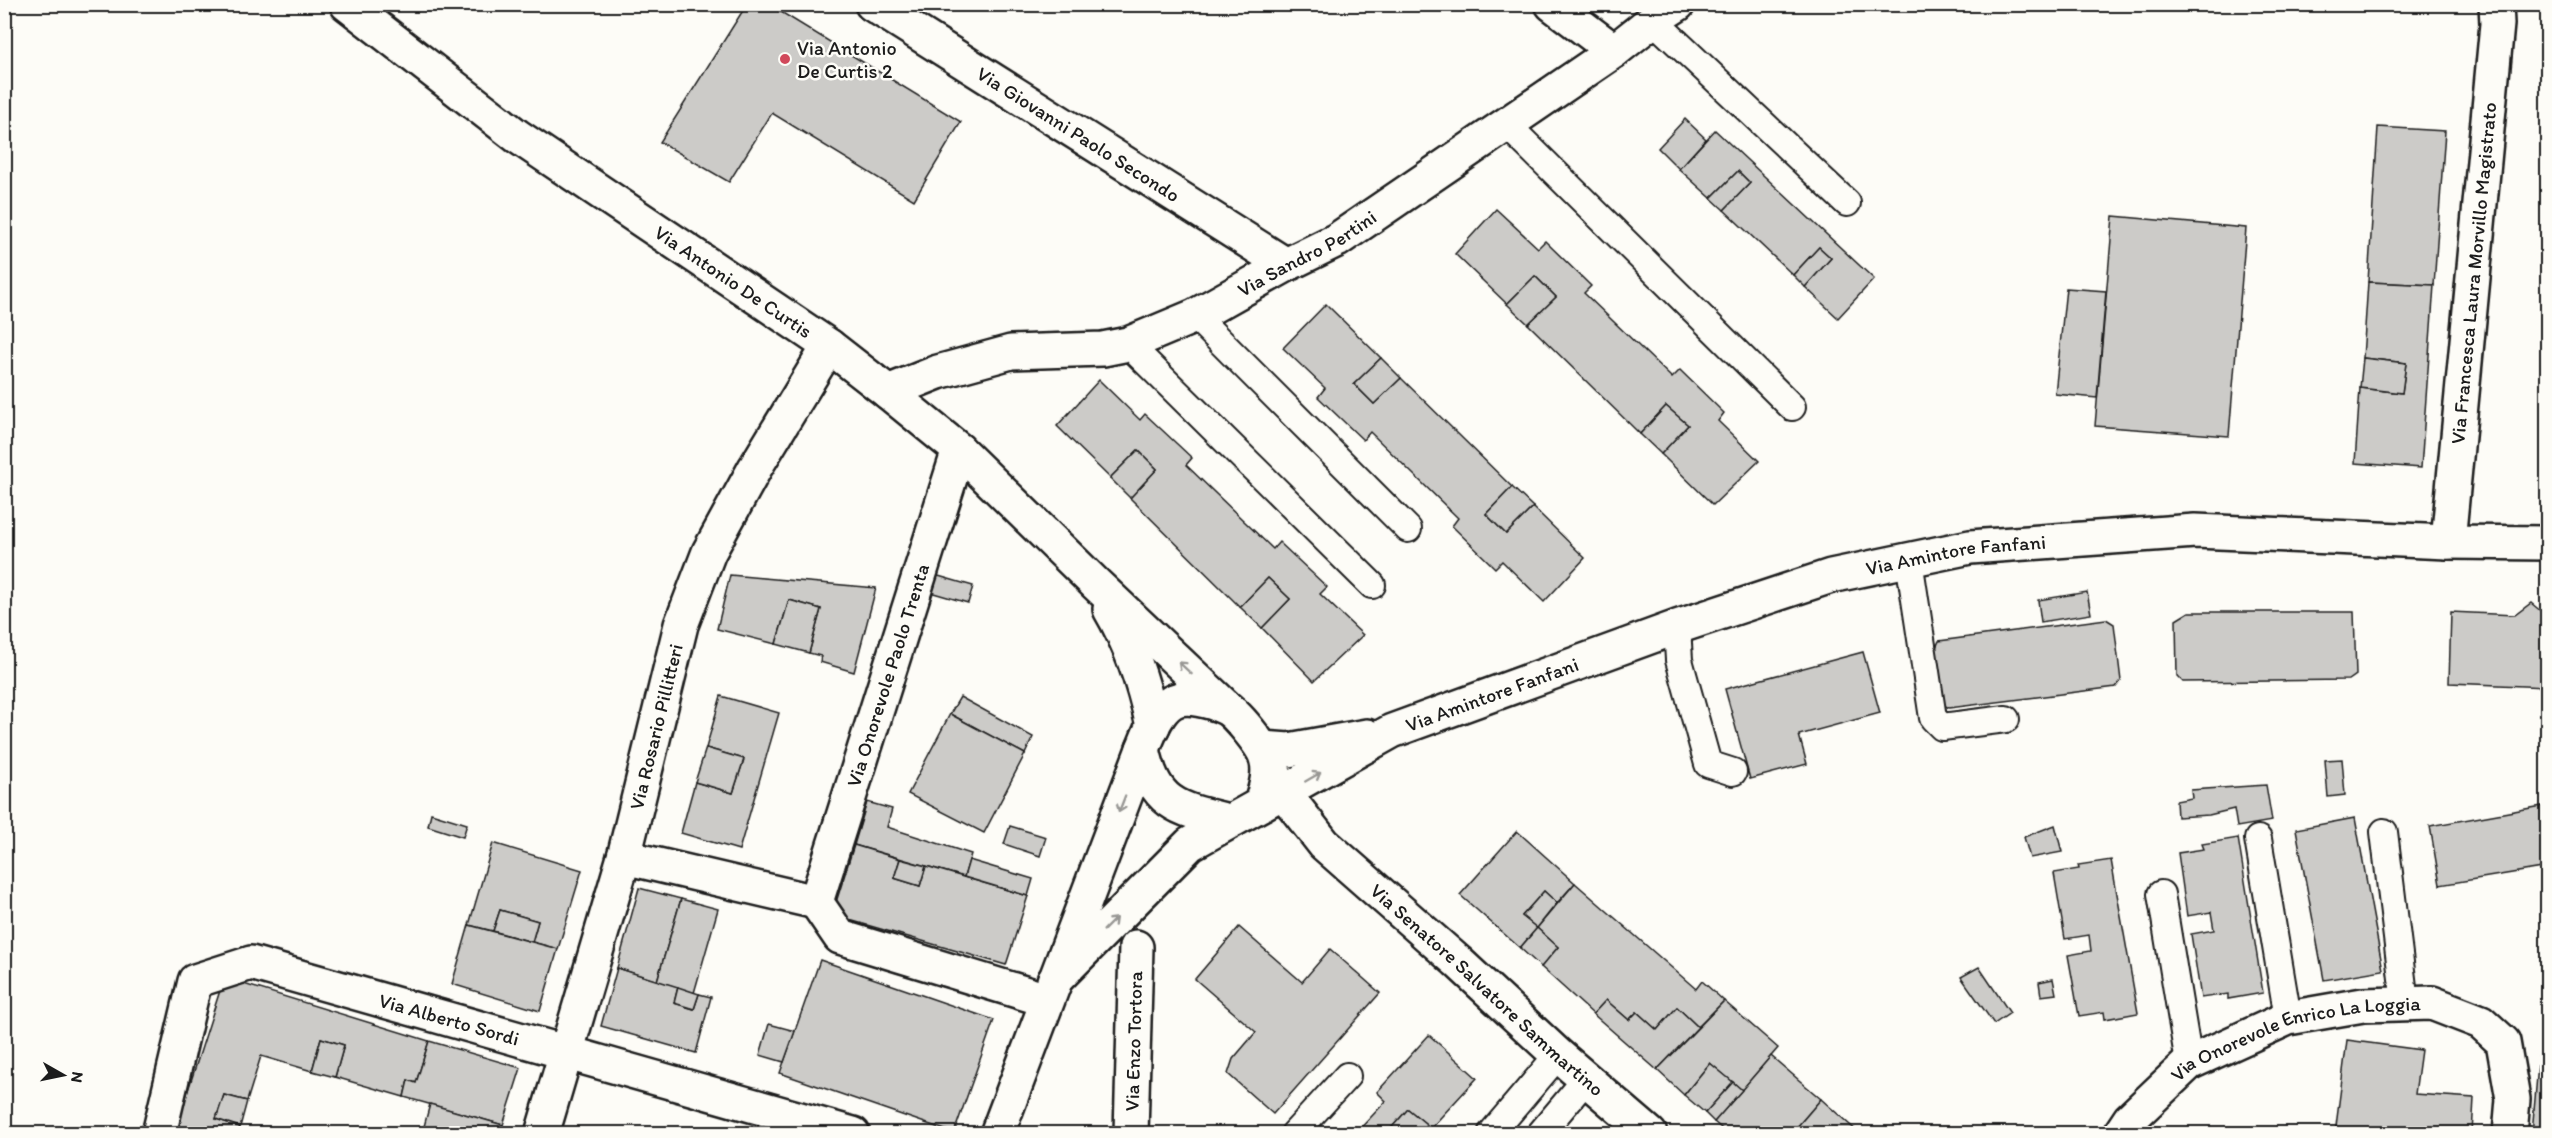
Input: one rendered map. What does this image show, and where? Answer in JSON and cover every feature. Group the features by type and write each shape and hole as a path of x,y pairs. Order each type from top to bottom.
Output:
{"street":[{"name":"Via Antonio De Curtis","path":"347,4 517,136 829,345 888,392 960,450 1096,584 1227,708"},
{"name":"Via Giovanni Paolo Secondo","path":"872,4 1286,265"},
{"path":"1552,4 1614,51"},
{"name":"Via Francesca Laura Morvillo Magistrato","path":"2448,542 2497,24 2496,4"},
{"name":"Via Sandro Pertini","path":"888,392 938,372 1011,352 1103,349 1128,345 1195,316 1286,265 1337,240 1614,51 1666,12"},
{"name":"Via Rosario Pillitteri","path":"542,1134 624,857 681,626 709,552 755,468 829,345"},
{"name":"Via Onorevole Paolo Trenta","path":"816,902 960,450"},
{"name":"Via Amintore Fanfani","path":"1392,731 1677,627 1832,576 1970,547 2195,531 2448,542 2547,543"},
{"path":"1096,584 1131,650 1144,686 1148,774 1159,790 1176,806 1256,807"},
{"path":"997,1134 1148,738 1165,707 1174,700 1195,699 1227,708 1265,754 1267,785 1256,807"},
{"path":"1051,990 1190,844 1392,731"},
{"path":"1265,754 1392,731"},
{"name":"Via Senatore Salvatore Sammartino","path":"1256,807 1324,844 1457,961 1558,1055 1650,1134"},
{"path":"624,857 816,902 840,937 1051,990"},
{"name":"Via Enzo Tortora","path":"1131,1134 1136,947"},
{"name":"Via Alberto Sordi","path":"159,1134 195,981 251,963 853,1134"},
{"name":"Via Onorevole Enrico La Loggia","path":"2120,1134 2130,1119 2189,1063 2288,1018 2364,1005 2432,1002 2481,1022 2503,1042 2513,1099 2510,1134"}],"lane":[{"path":"1666,12 1847,203"},
{"path":"1506,124 1792,407"},
{"path":"1195,316 1408,529"},
{"path":"1128,345 1372,585"},
{"path":"1909,560 1933,718 1942,727 2006,719"},
{"path":"1677,627 1679,660 1708,764 1733,772"},
{"path":"2384,832 2405,1003"},
{"path":"2258,839 2288,1018"},
{"path":"2161,894 2189,1063"},
{"path":"1491,1134 1558,1055"},
{"path":"1294,1134 1347,1076"},
{"path":"1540,1134 1587,1078"}],"building":[{"name":"Via Antonio De Curtis 2","path":"747,4 768,4 961,122 914,200 772,113 729,182 660,142"},
{"path":"1685,119 1706,139 1679,169 1658,148"},
{"path":"2378,127 2445,131 2434,285 2368,282"},
{"path":"1715,130 1874,279 1838,318 1805,287 1831,258 1819,247 1793,275 1724,210 1750,183 1738,171 1711,198 1679,169"},
{"path":"1738,171 1750,183 1724,210 1711,198"},
{"path":"1496,209 1538,248 1545,241 1591,286 1584,293 1672,378 1680,370 1724,413 1718,421 1759,461 1713,505 1661,454 1688,425 1666,406 1640,434 1528,324 1556,297 1535,276 1507,304 1455,254"},
{"path":"2113,216 2246,228 2229,436 2095,426"},
{"path":"1819,247 1831,258 1805,287 1793,275"},
{"path":"1535,276 1556,297 1528,324 1507,304"},
{"path":"2368,282 2434,285 2421,468 2355,463 2360,388 2402,393 2406,363 2363,358"},
{"path":"2066,288 2106,291 2097,398 2055,394"},
{"path":"1326,304 1381,358 1354,384 1374,404 1401,378 1512,487 1486,514 1506,534 1533,507 1585,558 1544,602 1502,561 1495,568 1452,526 1458,518 1370,432 1363,440 1318,397 1325,388 1283,348"},
{"path":"1381,358 1401,378 1374,404 1354,384"},
{"path":"2363,358 2406,363 2402,393 2360,388"},
{"path":"1099,380 1140,420 1145,414 1192,458 1186,465 1273,549 1279,542 1327,587 1320,594 1363,635 1314,681 1262,628 1290,599 1268,578 1240,607 1130,498 1157,469 1138,450 1110,478 1057,426"},
{"path":"1666,406 1688,425 1661,454 1640,434"},
{"path":"1138,450 1157,469 1130,498 1110,478"},
{"path":"1512,487 1533,507 1506,534 1486,514"},
{"path":"730,575 876,588 854,672 820,662 821,656 809,653 821,609 789,600 776,644 717,629"},
{"path":"935,575 973,586 968,603 930,592"},
{"path":"1268,578 1290,599 1262,628 1240,607"},
{"path":"2087,592 2091,614 2041,622 2038,600"},
{"path":"789,600 821,609 809,653 776,644"},
{"path":"2531,603 2548,617 2548,687 2449,683 2451,612 2515,615"},
{"path":"2189,612 2354,612 2356,675 2349,680 2183,682 2177,676 2176,620"},
{"path":"2106,619 2114,624 2121,681 2116,687 1949,708 1942,704 1935,650 1939,641"},
{"path":"1863,652 1880,713 1799,735 1807,764 1750,779 1725,689"},
{"path":"721,696 779,713 739,850 681,833 695,782 733,793 744,759 706,748"},
{"path":"960,697 1033,737 1025,754 950,714"},
{"path":"950,714 1025,754 984,833 908,794"},
{"path":"706,748 744,759 733,793 695,782"},
{"path":"2342,759 2345,795 2328,797 2325,760"},
{"path":"2266,785 2272,821 2237,827 2234,809 2209,815 2177,817 2176,801 2192,798 2191,790"},
{"path":"867,802 892,809 887,827 971,854 964,877 854,845"},
{"path":"2548,805 2548,867 2440,885 2430,826"},
{"path":"431,813 467,824 463,837 428,826"},
{"path":"2355,818 2383,970 2324,980 2296,829"},
{"path":"2055,825 2062,852 2030,858 2024,837"},
{"path":"1010,826 1046,837 1040,856 1004,844"},
{"path":"1517,831 1575,883 1557,903 1544,891 1522,916 1537,928 1520,948 1460,895"},
{"path":"2238,838 2263,993 2228,999 2228,994 2201,998 2191,934 2214,930 2211,912 2187,916 2178,853 2204,849 2202,844"},
{"path":"493,843 582,870 558,949 532,942 538,921 500,910 493,931 469,925"},
{"path":"854,845 900,859 894,878 920,886 926,866 1028,896 1006,965 832,915"},
{"path":"900,859 926,866 920,886 894,878"},
{"path":"969,860 1033,879 1028,896 964,877"},
{"path":"2111,860 2138,1013 2105,1019 2104,1012 2079,1016 2068,955 2091,951 2089,935 2065,939 2054,873 2079,869 2078,865"},
{"path":"1575,883 1696,989 1702,981 1724,1001 1698,1027 1677,1007 1657,1030 1637,1012 1629,1020 1606,1000 1593,1014 1541,967 1558,947 1537,928"},
{"path":"639,888 681,899 657,981 617,968"},
{"path":"1544,891 1557,903 1537,928 1522,916"},
{"path":"681,899 718,909 694,993 657,981"},
{"path":"500,910 538,921 532,942 493,931"},
{"path":"469,925 558,949 540,1011 452,984"},
{"path":"1239,927 1302,982 1330,949 1380,993 1273,1114 1228,1074 1233,1059 1256,1032 1195,979"},
{"path":"1537,928 1558,947 1541,967 1520,948"},
{"path":"820,960 994,1020 954,1133 780,1073"},
{"path":"1979,967 2010,1013 1994,1024 1961,977"},
{"path":"617,968 678,987 674,1003 694,1009 699,994 711,997 696,1053 601,1026"},
{"path":"224,978 429,1041 416,1083 408,1080 404,1097 335,1077 344,1045 321,1038 312,1071 261,1056 247,1101 224,1095 216,1119 240,1127 238,1134 174,1134"},
{"path":"2053,979 2056,994 2041,996 2039,982"},
{"path":"678,987 699,994 694,1009 674,1003"},
{"path":"1606,1000 1629,1020 1637,1012 1657,1030 1677,1007 1698,1027 1657,1070 1593,1014"},
{"path":"1724,1001 1778,1048 1742,1090 1710,1063 1684,1095 1657,1070"},
{"path":"2542,1018 2548,1019 2548,1134 2532,1134"},
{"path":"769,1024 795,1031 784,1062 760,1055"},
{"path":"1429,1035 1477,1078 1431,1128 1408,1109 1386,1134 1355,1134 1386,1101 1377,1092"},
{"path":"321,1038 344,1045 335,1077 312,1071"},
{"path":"2347,1040 2421,1050 2415,1094 2474,1098 2472,1134 2335,1134"},
{"path":"429,1041 521,1068 503,1125 404,1097 408,1080 416,1083"},
{"path":"1771,1056 1821,1099 1791,1134 1728,1134 1714,1122"},
{"path":"1710,1063 1733,1082 1705,1113 1684,1095"},
{"path":"1733,1082 1742,1090 1714,1122 1705,1113"},
{"path":"224,1095 247,1101 240,1127 216,1119"},
{"path":"1821,1099 1860,1134 1791,1134"},
{"path":"430,1104 503,1125 501,1134 422,1134"},
{"path":"1408,1109 1431,1128 1426,1134 1386,1134"}],"place":[{"name":"Via Antonio De Curtis 2","path":"785,59"}]}
